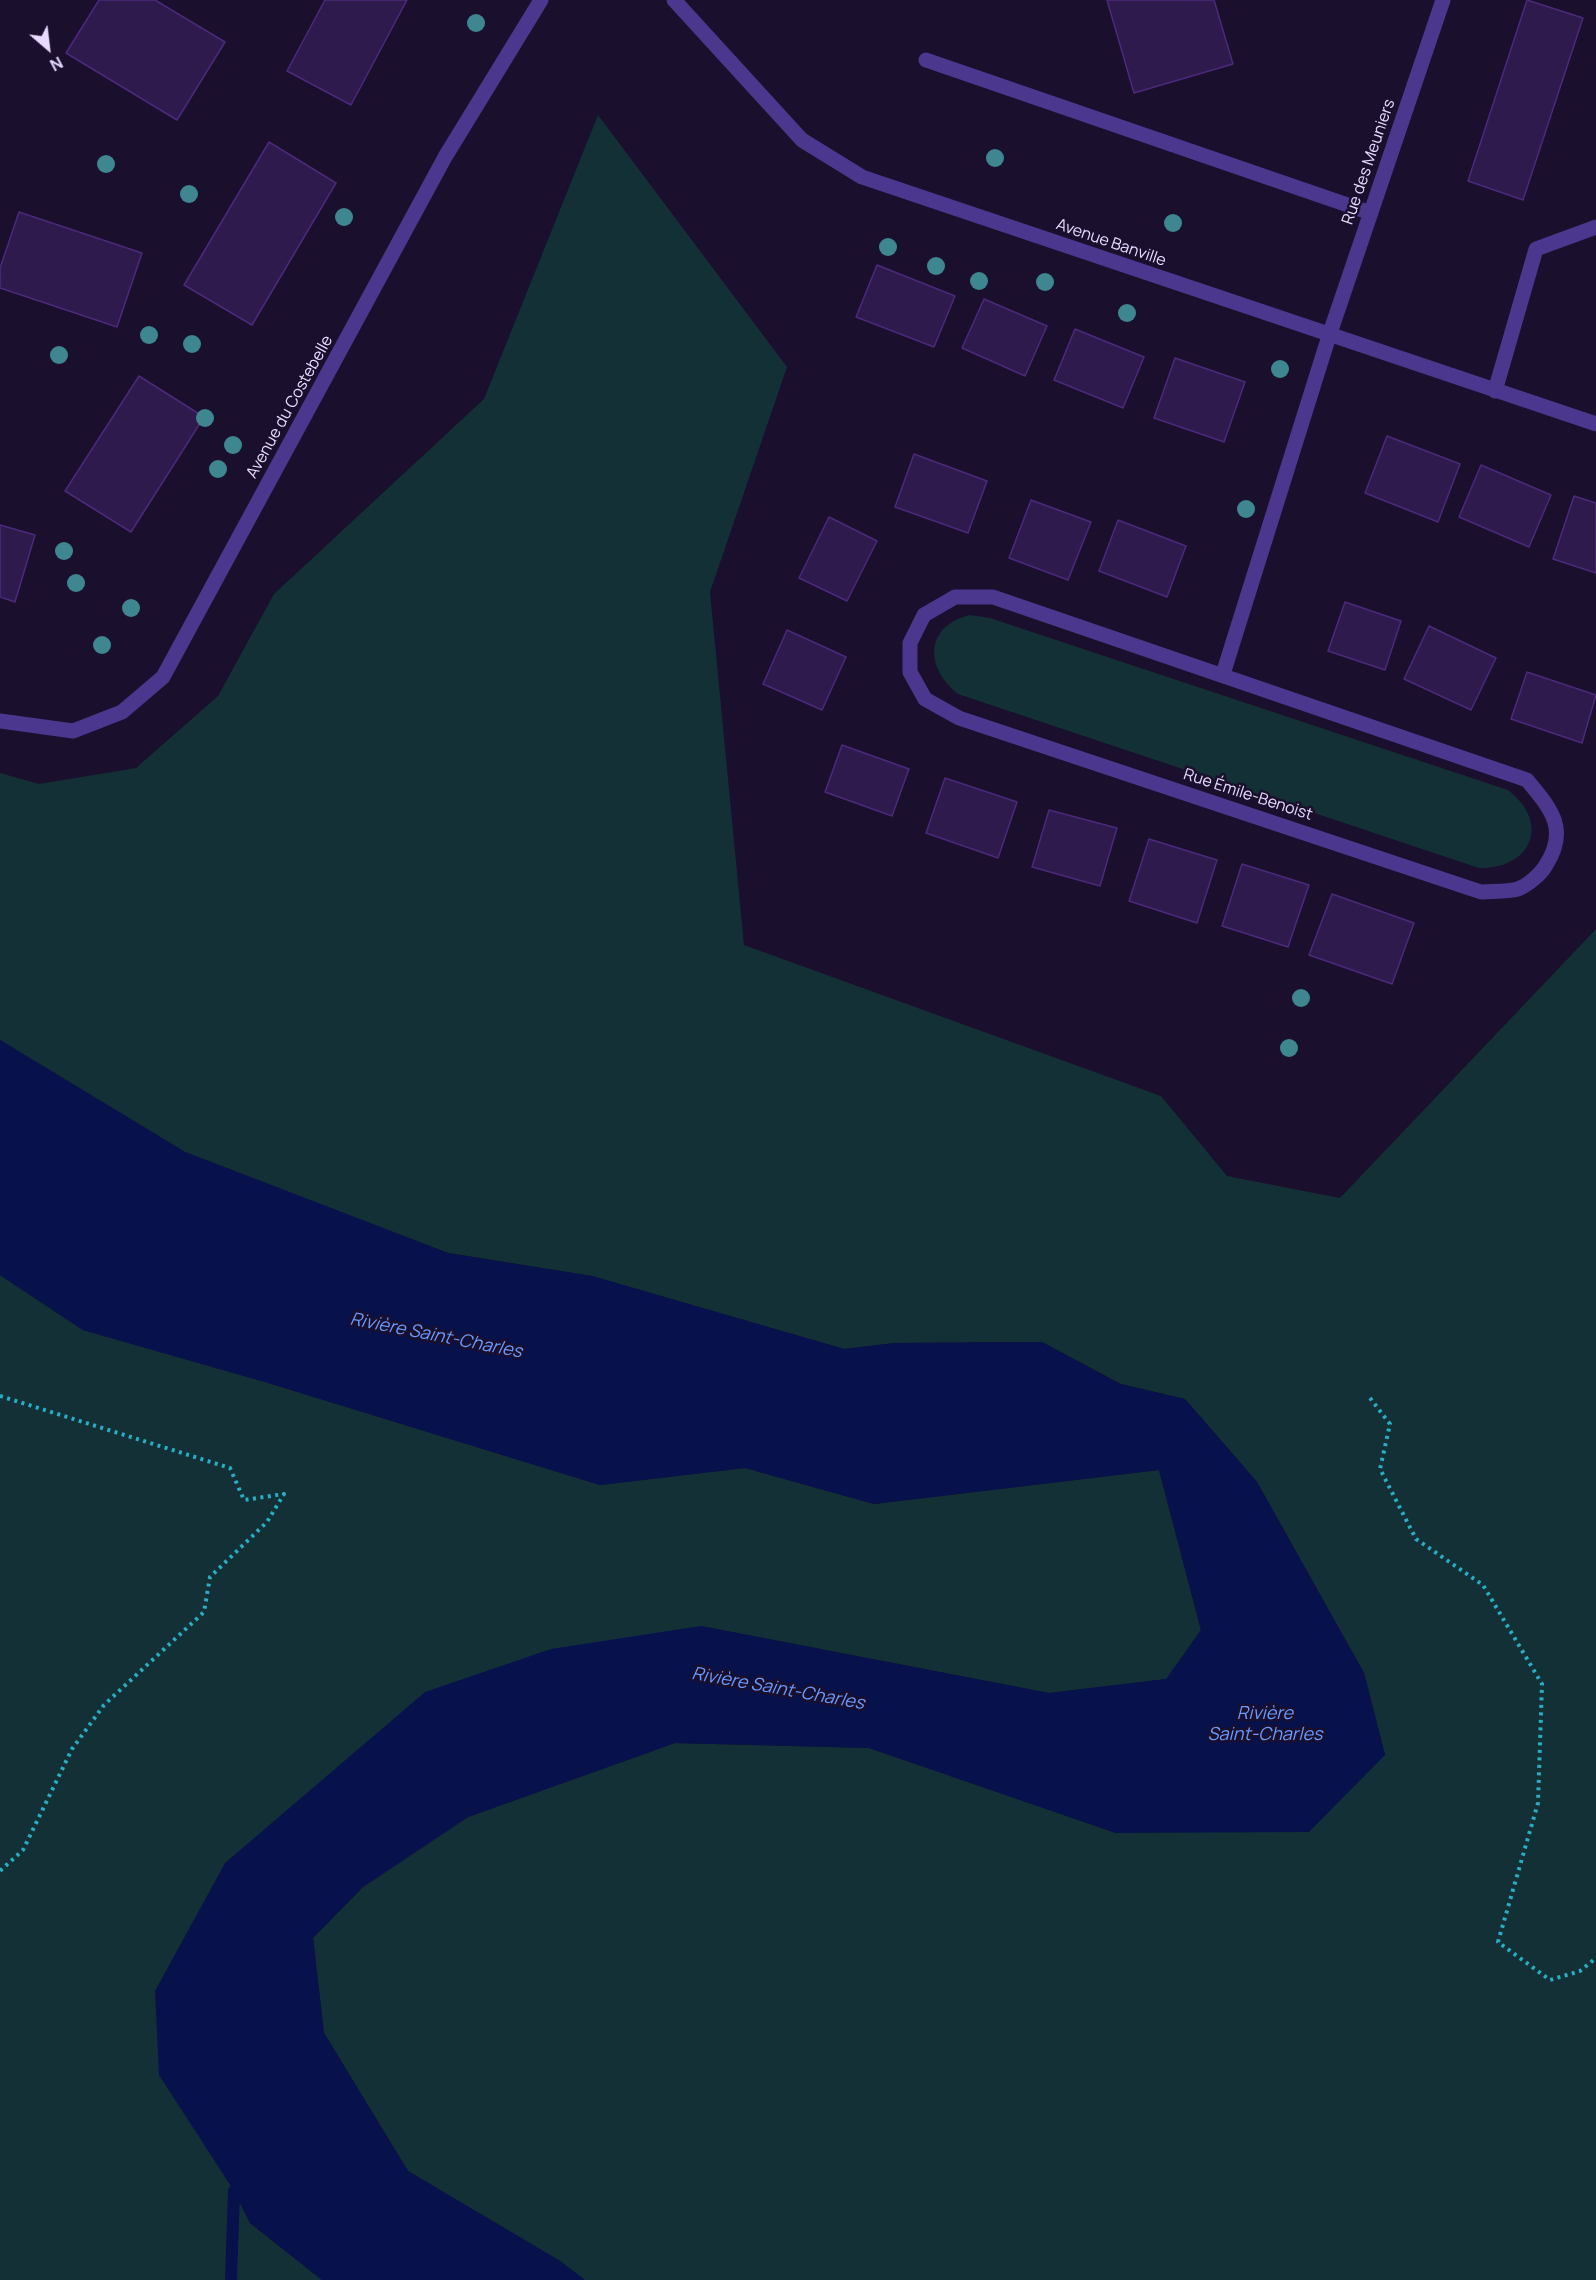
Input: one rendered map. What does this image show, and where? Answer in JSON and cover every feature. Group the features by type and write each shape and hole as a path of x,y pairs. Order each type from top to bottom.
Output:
{"street":[{"name":"Avenue du Costebelle","path":"0,722 73,731 122,712 163,677 446,157 541,0"},
{"name":"Avenue Banville","path":"674,0 802,140 862,177 1596,424"},
{"name":"Rue des Meuniers","path":"1329,336 1443,0"},
{"path":"926,60 1371,213"},
{"path":"1495,391 1536,249 1596,227"},
{"path":"1223,674 1329,336"},
{"name":"Rue Émile-Benoist","path":"955,597 993,597 1223,674 1527,780 1545,802 1555,823 1557,847 1542,872 1519,889 1481,892 959,718 924,699 910,672 910,643 924,615 955,597"}],"path":[{"path":"0,1396 230,1468 244,1500 284,1494 267,1522 210,1577 204,1612 104,1705 72,1749 23,1850 0,1871"},
{"path":"1370,1398 1390,1425 1380,1469 1416,1539 1483,1585 1542,1684 1538,1803 1498,1942 1550,1980 1580,1971 1596,1958"}],"green space":[{"path":"598,115 787,367 710,592 744,945 1161,1096 1227,1176 1340,1198 1596,929 1596,2280 585,2280 560,2261 408,2171 324,2033 313,1938 363,1887 468,1817 675,1743 869,1748 1116,1833 1385,1755 1364,1673 1257,1482 1185,1399 1121,1384 1042,1342 895,1343 844,1349 592,1276 448,1253 185,1152 0,1040 0,773 39,784 136,768 218,696 274,594 484,399"},
{"path":"970,615 990,618 1508,790 1521,803 1529,816 1532,829 1530,842 1512,861 1479,868 958,694 939,672 934,649 937,638 944,628 955,620"},
{"path":"0,1275 83,1330 265,1382 600,1485 745,1468 874,1504 1159,1470 1201,1630 1167,1679 1049,1693 701,1626 225,1863 234,2191 250,2223 322,2280 0,2280"}],"water":[{"name":"Rivière Saint-Charles","path":"0,1040 185,1152 448,1253 592,1276 844,1349 895,1343 1042,1342 1120,1384 1185,1399 1257,1482 1364,1673 1385,1755 1309,1832 1116,1833 869,1748 675,1743 468,1817 363,1887 313,1938 324,2033 408,2171 560,2261 585,2280 322,2280 250,2223 234,2191 159,2075 155,1991 225,1863 425,1692 551,1649 701,1626 1049,1693 1166,1679 1201,1630 1159,1470 874,1504 745,1468 600,1485 265,1382 83,1330 0,1275"}],"building":[{"path":"99,0 155,0 225,42 177,120 66,53"},
{"path":"325,0 407,0 351,105 287,71"},
{"path":"1107,0 1214,0 1233,64 1134,93"},
{"path":"1527,0 1583,18 1523,200 1468,181"},
{"path":"269,142 336,183 252,325 184,285"},
{"path":"19,212 142,253 117,327 0,288 0,268"},
{"path":"877,265 955,296 934,347 856,317"},
{"path":"984,299 1047,326 1025,376 962,348"},
{"path":"1075,329 1144,357 1123,408 1054,380"},
{"path":"1175,358 1245,382 1224,442 1154,418"},
{"path":"139,376 204,417 131,532 65,491"},
{"path":"1387,436 1460,464 1438,522 1365,493"},
{"path":"914,454 987,481 968,533 895,507"},
{"path":"1481,465 1551,495 1529,547 1459,517"},
{"path":"1574,496 1596,503 1596,573 1553,559"},
{"path":"1031,500 1091,522 1068,580 1009,558"},
{"path":"829,517 877,541 847,601 799,578"},
{"path":"1118,520 1186,546 1167,597 1099,571"},
{"path":"0,525 35,535 15,602 0,597"},
{"path":"1345,602 1401,621 1385,670 1328,651"},
{"path":"1429,626 1496,658 1471,710 1404,679"},
{"path":"787,630 846,657 822,710 763,684"},
{"path":"1527,672 1596,695 1582,743 1511,719"},
{"path":"842,745 909,769 892,816 825,792"},
{"path":"945,778 1017,802 998,858 926,833"},
{"path":"1049,810 1117,828 1100,886 1032,867"},
{"path":"1149,839 1217,860 1197,923 1129,901"},
{"path":"1242,864 1309,885 1288,947 1222,926"},
{"path":"1332,894 1414,923 1392,984 1309,955"}],"waterway":[{"path":"231,2280 234,2191"}]}
